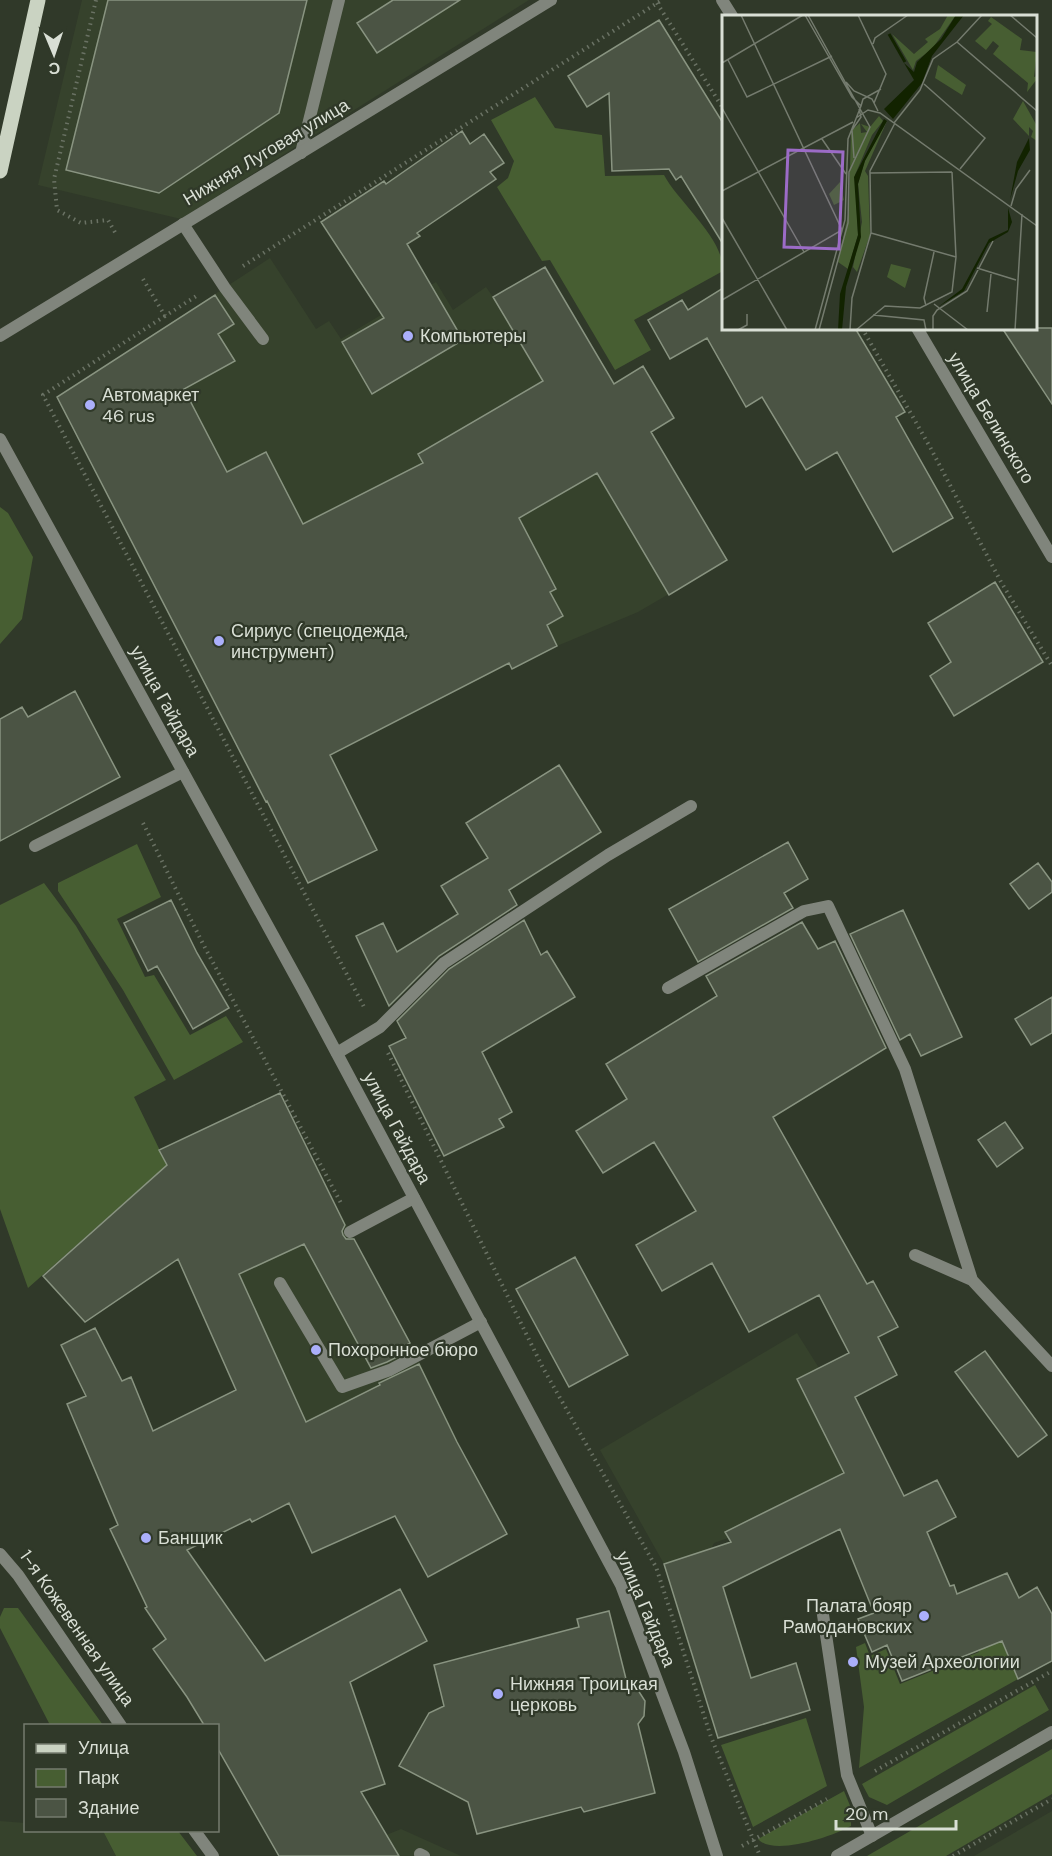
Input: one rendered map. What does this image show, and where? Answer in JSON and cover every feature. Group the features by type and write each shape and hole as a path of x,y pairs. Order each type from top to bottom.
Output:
{"main road":[{"path":"0,171 38,0"}],"street":[{"path":"301,153 339,0"},
{"name":"Нижняя Луговая улица","path":"0,336 551,0"},
{"path":"722,0 731,15"},
{"path":"183,224 225,288 263,339"},
{"name":"улица Белинского","path":"917,330 1052,557"},
{"name":"улица Гайдара","path":"0,439 337,1053 621,1585 684,1752 717,1856"},
{"path":"35,846 183,772"},
{"path":"337,1053 376,1030 444,963 608,855 691,806"},
{"path":"668,988 804,911 828,906 905,1069 972,1280"},
{"path":"353,1231 414,1198"},
{"path":"915,1255 972,1280 1052,1366"},
{"path":"280,1283 342,1387 390,1370 481,1322"},
{"name":"1-я Кожевенная улица","path":"0,1554 18,1575 120,1724"},
{"path":"822,1608 847,1775 872,1836"},
{"path":"837,1856 1052,1732"},
{"path":"195,1832 213,1856"}],"path":[{"path":"657,3 722,108"},
{"path":"165,316 43,395 376,1030 543,1368 656,1567 711,1737 759,1856"},
{"path":"863,330 930,447 1001,582 1052,666"},
{"path":"131,798 202,942 353,1231"},
{"path":"733,1851 1052,1671"},
{"path":"953,1856 1052,1799"}],"shaded area":[{"path":"82,0 529,0 181,219 38,185"},
{"path":"270,258 316,329 329,321 341,339 436,282 453,310 486,287 493,297 545,267 614,383 643,366 674,418 651,432 727,560 638,612 557,646 512,669 509,664 328,756 333,768 266,802 57,397"},
{"name":"Похоронное бюро","path":"321,1178 408,1338 458,1442 301,1516 294,1501 288,1504 168,1237"},
{"path":"797,1333 819,1368 836,1360 902,1491 747,1575 728,1538 714,1543 711,1549 664,1564 600,1450"},
{"path":"1052,1811 1052,1856 974,1856 1033,1822"},
{"path":"0,1821 24,1823 24,1832 104,1832 116,1856 0,1856"},
{"path":"401,1829 461,1856 350,1856"}],"green space":[{"path":"535,97 555,128 602,135 605,176 664,175 700,221 716,246 721,259 722,272 634,320 651,350 615,370 550,260 542,261 497,187 508,178 514,161 491,120"},
{"path":"0,507 8,513 33,557 22,619 0,644"},
{"path":"137,844 161,897 117,919 145,977 154,975 190,1035 226,1016 243,1042 174,1080 123,990 58,891 58,883"},
{"path":"44,883 76,926 166,1080 134,1097 167,1165 28,1288 0,1209 0,905"},
{"path":"4,1608 18,1608 102,1724 49,1724 0,1628 0,1617"},
{"path":"999,1635 1018,1679 859,1768 864,1707 856,1647 865,1643 870,1656 886,1649 900,1684 979,1652 977,1644"},
{"path":"1035,1685 1049,1710 887,1805 869,1797 862,1784"},
{"path":"806,1718 827,1786 753,1827 721,1745"},
{"path":"1052,1749 1052,1794 946,1856 867,1856"},
{"path":"844,1791 851,1808 851,1826 816,1840 788,1846 765,1844 758,1839"},
{"path":"104,1832 179,1832 197,1856 116,1856"}],"building":[{"path":"108,0 307,0 279,113 159,193 66,170"},
{"path":"393,0 460,0 377,53 357,23"},
{"path":"659,20 722,121 722,242 681,176 676,180 669,169 612,171 609,93 587,107 568,76"},
{"path":"462,131 470,144 484,134 504,163 490,172 496,179 417,233 420,236 407,244 463,340 372,394 342,342 384,318 321,222 384,181 386,184"},
{"path":"545,267 614,384 643,366 674,418 651,432 727,560 669,595 597,473 519,518 556,589 550,592 563,616 547,625 557,646 512,669 509,663 330,755 377,850 308,883 57,397 215,295 234,324 218,334 235,361 184,389 227,472 266,452 303,524 423,463 418,454 543,381 493,297"},
{"path":"722,289 722,330 856,330 905,412 896,417 953,518 893,552 837,452 806,470 762,397 746,407 707,338 670,359 648,320 682,300 688,310"},
{"path":"1052,328 1052,404 1003,330"},
{"path":"995,582 1043,662 954,716 930,676 951,662 928,623"},
{"path":"75,691 120,777 0,841 0,719 22,707 28,717"},
{"path":"559,765 601,832 509,890 517,905 439,956 389,1006 356,936 383,923 397,952 458,914 441,886 488,858 466,823"},
{"path":"788,842 808,879 784,893 793,908 698,962 669,909"},
{"path":"1038,863 1052,882 1052,892 1029,909 1010,884"},
{"path":"171,900 197,953 229,1008 193,1029 157,966 148,971 124,923"},
{"path":"903,910 962,1037 921,1056 910,1034 900,1040 850,934"},
{"path":"524,920 541,955 547,951 575,997 482,1052 512,1112 499,1119 504,1127 444,1156 389,1046 406,1038 397,1021 449,969"},
{"path":"802,922 818,949 835,941 886,1048 773,1117 867,1284 873,1281 898,1327 878,1337 897,1375 855,1397 904,1496 937,1480 956,1517 927,1532 950,1586 954,1585 957,1594 1007,1573 1019,1598 1037,1587 1052,1614 1052,1661 1018,1679 1002,1641 902,1681 887,1645 872,1652 858,1619 874,1613 840,1529 723,1587 751,1678 796,1663 810,1710 718,1738 664,1564 731,1542 725,1532 844,1473 797,1379 849,1353 819,1295 749,1332 712,1263 662,1291 636,1245 696,1211 654,1142 603,1173 576,1131 627,1099 606,1064 717,996 706,976"},
{"path":"1052,997 1052,1033 1031,1045 1015,1019"},
{"path":"280,1093 345,1225 343,1235 346,1239 354,1239 410,1343 408,1344 411,1350 371,1368 304,1244 239,1274 306,1422 419,1364 457,1442 507,1534 428,1577 395,1516 312,1553 289,1503 187,1550 265,1661 400,1589 427,1641 350,1682 385,1784 361,1792 399,1856 279,1856 219,1751 219,1724 203,1724 153,1649 166,1639 145,1608 147,1607 110,1529 118,1525 67,1404 86,1396 61,1345 95,1328 122,1381 131,1377 153,1431 236,1390 178,1259 85,1322 43,1276 167,1165 159,1150"},
{"path":"1005,1122 1023,1148 997,1167 978,1140"},
{"path":"575,1257 628,1355 569,1387 516,1289"},
{"path":"985,1351 1047,1435 1018,1457 955,1372"},
{"path":"609,1611 627,1683 636,1687 645,1701 644,1716 638,1724 655,1793 584,1812 581,1807 477,1834 468,1802 399,1766 429,1713 444,1706 434,1665 579,1627 577,1619"}],"place":[{"name":"Компьютеры","path":"408,336"},
{"name":"Автомаркет 46 rus","path":"90,405"},
{"name":"Сириус (спецодежда, инструмент)","path":"219,641"},
{"name":"Похоронное бюро","path":"316,1350"},
{"name":"Банщик","path":"146,1538"},
{"name":"Палата бояр Рамодановских","path":"924,1616"},
{"name":"Музей Археологии","path":"853,1662"},
{"name":"Нижняя Троицкая церковь","path":"498,1694"}]}
